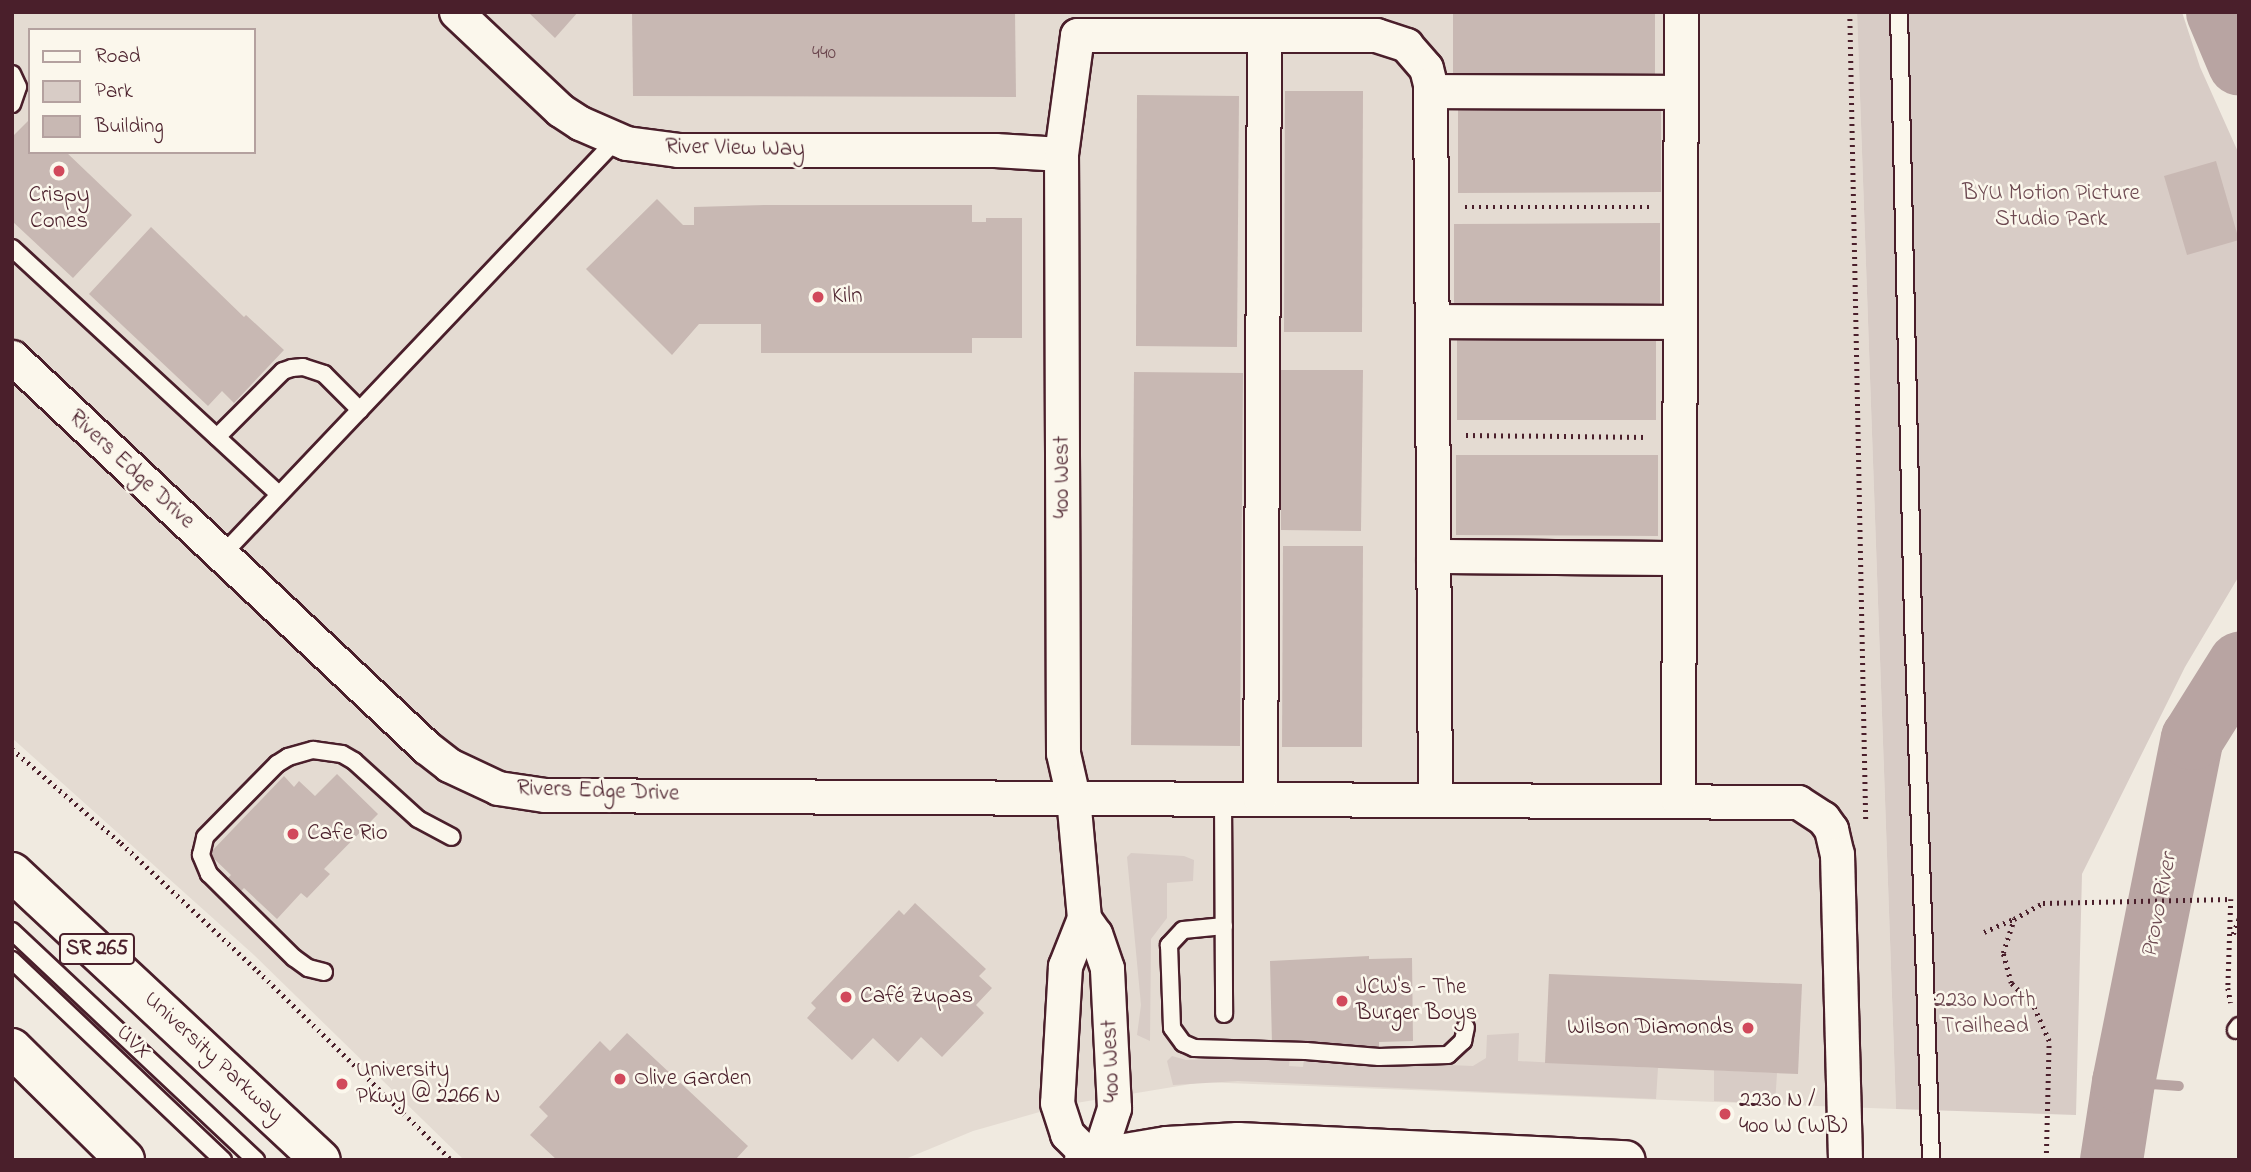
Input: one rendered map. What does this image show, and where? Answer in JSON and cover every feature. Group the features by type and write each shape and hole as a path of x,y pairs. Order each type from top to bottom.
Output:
{"main road":[{"name":"University Parkway","path":"12,872 321,1160"},
{"path":"12,1048 125,1160"},
{"path":"1089,1159 1167,1146 1238,1142 1626,1160"}],"street":[{"name":"River View Way","path":"456,12 560,110 580,123 617,139 652,148 995,150 1062,154"},
{"path":"1678,799 1681,12"},
{"path":"1260,798 1264,35 1339,24 1406,45 1426,68 1430,91 1435,798"},
{"name":"400 West","path":"1084,918 1095,934 1107,968 1114,1092 1111,1124 1103,1142 1089,1159 1067,1134 1057,1103 1065,966 1084,918 1073,797 1063,753 1062,154 1077,36 1264,35"},
{"path":"1430,91 1679,92"},
{"path":"1432,321 1678,322"},
{"name":"Rivers Edge Drive","path":"12,357 426,747 458,770 498,788 545,795 1678,799 1798,802 1811,808 1831,829 1838,853 1845,1160"},
{"path":"1433,556 1678,558"}],"lane":[{"path":"1899,12 1913,619 1931,1160"},
{"path":"12,74 18,87 12,104"},
{"path":"222,555 617,139"},
{"path":"12,248 279,494"},
{"path":"217,437 283,371 292,368 303,367 324,374 360,410"},
{"path":"324,972 308,968 294,958 209,874 201,855 205,837 277,764 288,757 313,750 342,754 354,761 418,819 452,837"},
{"path":"1223,798 1224,1014"},
{"path":"1224,926 1183,930 1169,945 1170,1019 1176,1036 1194,1048 1306,1051 1380,1057 1448,1055 1463,1041 1466,1027"},
{"path":"12,931 256,1160"},
{"name":"UVX","path":"12,960 223,1160"}],"path":[{"path":"1850,12 1867,834"},
{"path":"1464,207 1679,207"},
{"path":"1455,435 1678,438"},
{"path":"12,749 121,843 248,961 453,1160"},
{"path":"1984,932 2043,902 2231,899 2228,988 2238,1028"},
{"path":"2231,938 2239,918"},
{"path":"2014,919 2003,953 2011,983 2033,1005 2049,1041 2046,1160"}],"shaded area":[{"path":"12,12 1857,12 1896,1109 1203,1082 1064,1105 973,1131 903,1160 464,1160 254,955 12,738"}],"green space":[{"name":"BYU Motion Picture Studio Park","path":"1857,12 2182,12 2200,67 2239,154 2239,576 2185,667 2082,874 2076,1115 1896,1109"},
{"path":"1131,853 1184,856 1194,860 1193,881 1167,883 1167,918 1151,939 1150,1041 1137,1035 1141,1005 1127,857"},
{"path":"1519,1033 1518,1061 1658,1068 1656,1099 1238,1081 1173,1085 1167,1061 1172,1056 1186,1060 1290,1057 1289,1066 1303,1067 1304,1059 1473,1066 1486,1058 1487,1035"},
{"path":"1714,1070 1777,1073 1775,1104 1714,1101"}],"building":[{"path":"528,12 578,12 555,38"},
{"path":"632,12 1015,12 1016,97 633,96"},
{"path":"1453,12 1655,12 1655,76 1453,75"},
{"path":"1285,91 1363,91 1362,332 1284,332"},
{"path":"1137,95 1239,96 1237,347 1136,346"},
{"path":"1661,109 1661,192 1458,193 1458,110"},
{"path":"28,121 28,154 68,154 132,215 73,278 12,221 12,137"},
{"path":"2216,161 2239,240 2187,255 2164,176"},
{"name":"Kiln","path":"657,199 683,225 694,225 694,207 764,205 972,205 972,222 986,222 986,218 1022,218 1022,338 972,338 972,353 761,353 761,324 699,324 672,355 586,269"},
{"path":"1660,223 1660,306 1454,307 1454,224"},
{"path":"151,227 244,317 246,315 284,350 234,403 222,391 208,406 89,294"},
{"path":"1457,339 1656,340 1656,420 1457,420"},
{"path":"1281,370 1363,370 1361,531 1281,530"},
{"path":"1134,372 1243,373 1240,746 1131,745"},
{"path":"1456,455 1658,455 1658,536 1456,535"},
{"path":"1283,546 1363,546 1362,747 1282,747"},
{"name":"Cafe Rio","path":"337,774 378,814 324,869 330,874 307,898 301,893 277,919 244,888 238,894 225,881 231,875 209,854 284,776 294,787 299,781 315,796"},
{"path":"915,903 986,969 979,976 992,988 976,1005 984,1013 942,1057 921,1037 898,1062 873,1038 852,1060 807,1018 816,1008 811,1003 899,910 904,915"},
{"name":"JCW's - The Burger Boys","path":"1369,956 1369,959 1412,958 1413,1041 1379,1042 1379,1048 1337,1049 1337,1043 1272,1044 1270,961"},
{"path":"1549,974 1802,984 1798,1074 1545,1063"},
{"name":"Olive Garden","path":"627,1033 748,1146 735,1160 557,1160 530,1135 548,1116 539,1107 600,1041 610,1051"}],"waterway":[{"name":"Provo River","path":"2217,12 2239,64"},
{"name":"Provo River","path":"2111,1160 2123,1082 2192,738 2239,663"},
{"path":"2123,1082 2179,1086"}],"place":[{"name":"Crispy Cones","path":"59,171"},
{"name":"Kiln","path":"818,297"},
{"name":"Cafe Rio","path":"293,834"},
{"name":"Café Zupas","path":"846,997"},
{"name":"JCW's - The Burger Boys","path":"1342,1001"},
{"name":"Wilson Diamonds","path":"1748,1028"},
{"name":"Olive Garden","path":"620,1079"},
{"name":"University Pkwy @ 2266 N","path":"342,1084"},
{"name":"2230 N / 400 W (WB)","path":"1725,1114"}],"park label":[{"name":"2230 North Trailhead","path":"1985,1014"}]}
